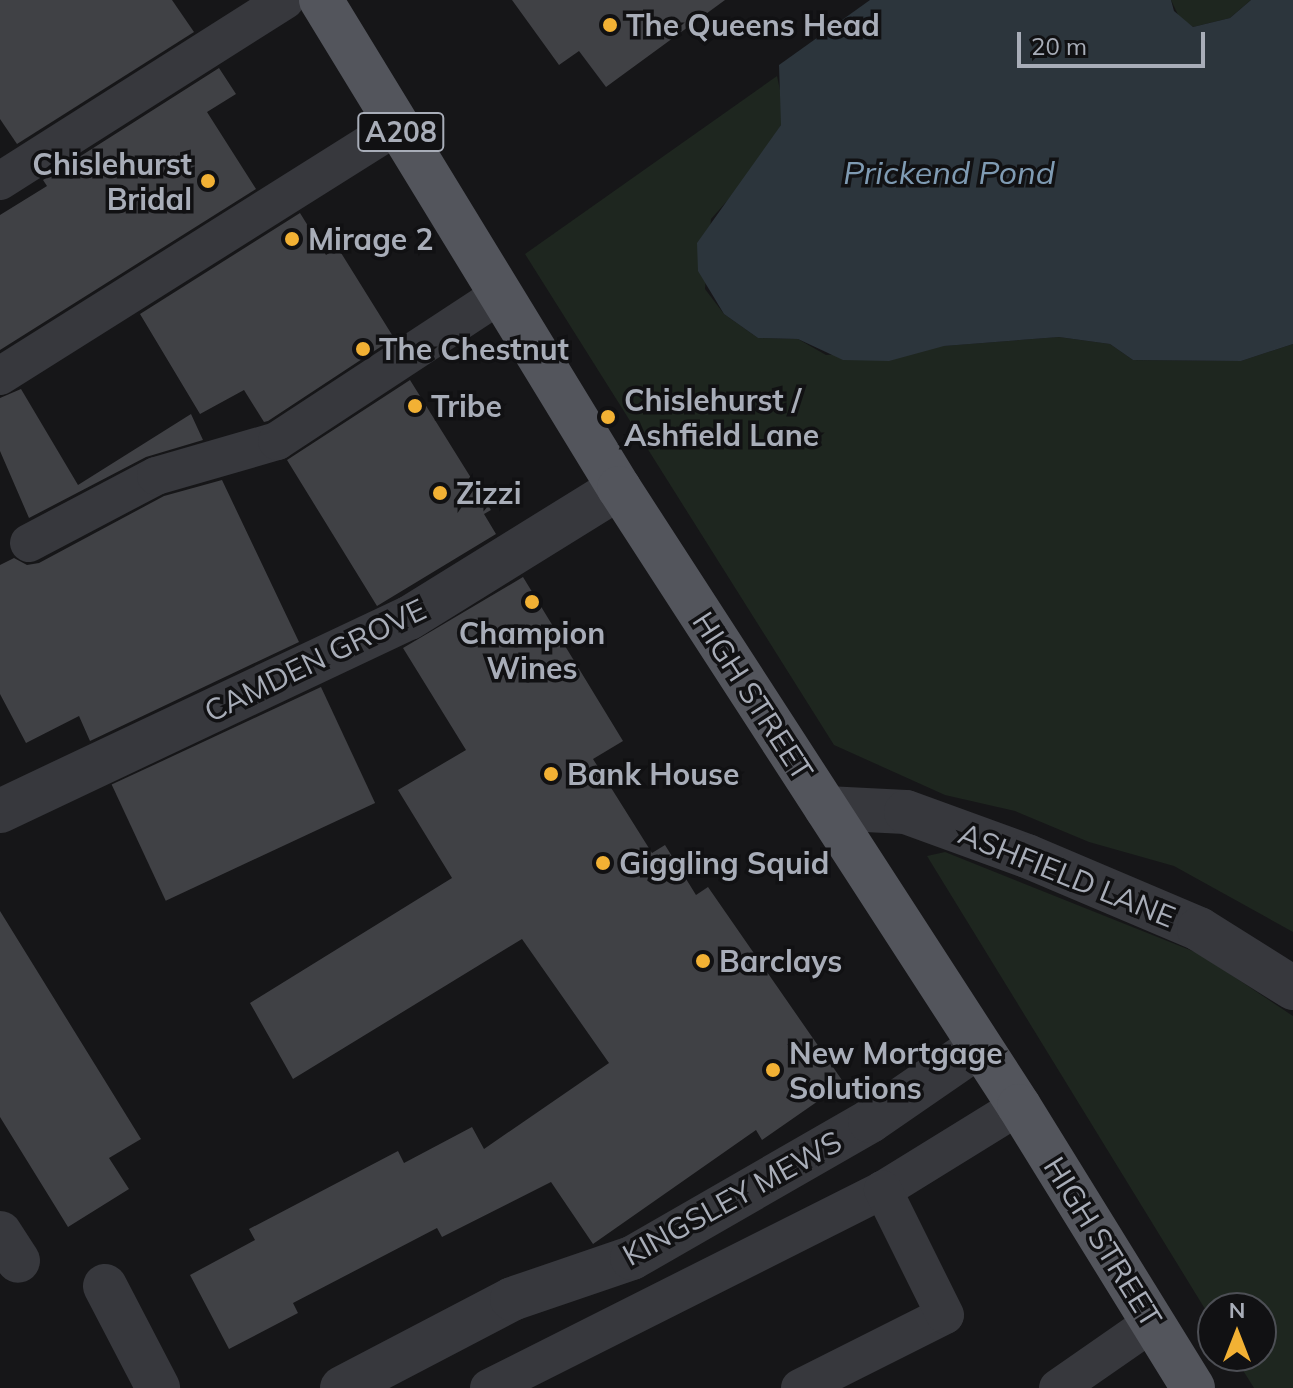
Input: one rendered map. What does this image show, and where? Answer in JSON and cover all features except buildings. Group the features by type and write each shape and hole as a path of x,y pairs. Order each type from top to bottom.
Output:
{"main road":[{"name":"HIGH STREET","path":"321,0 619,488 1019,1106 1193,1388"}],"street":[{"name":"CAMDEN GROVE","path":"0,811 409,618 619,488"},
{"name":"ASHFIELD LANE","path":"826,808 906,812 1027,856 1199,929 1293,988"},
{"name":"KINGSLEY MEWS","path":"342,1388 512,1299 632,1258 870,1121 979,1046"},
{"path":"105,1286 158,1388"}],"lane":[{"path":"0,181 285,0"},
{"path":"0,376 397,126"},
{"path":"29,543 156,476 277,441 501,294"},
{"path":"489,1388 883,1190 1019,1106"},
{"path":"800,1388 945,1315 883,1190"},
{"path":"1058,1388 1153,1322"}],"shaded area":[{"path":"1171,0 1251,0 1230,18 1193,27 1179,17"},
{"path":"777,76 784,109 781,125 752,173 711,219 705,289 724,314 758,338 798,339 826,355 1059,337 1110,344 1133,360 1241,361 1293,344 1293,932 1174,866 1089,842 1015,811 945,795 834,745 525,254"},
{"path":"945,852 1200,954 1293,1016 1293,1388 1254,1388 1244,1372 1277,1372 1277,1292 1197,1292 1197,1296 927,856"}],"water":[{"name":"Prickend Pond","path":"870,0 1171,0 1174,11 1193,27 1230,18 1251,0 1293,0 1293,344 1241,361 1133,360 1110,344 1059,337 944,346 889,361 843,360 798,339 758,338 724,314 698,271 697,243 781,125 779,65"}],"place":[{"name":"The Queens Head","path":"610,25"},
{"name":"Chislehurst Bridal","path":"208,181"},
{"name":"Mirage 2","path":"292,239"},
{"name":"The Chestnut","path":"363,349"},
{"name":"Tribe","path":"415,406"},
{"name":"Chislehurst / Ashfield Lane","path":"608,417"},
{"name":"Zizzi","path":"440,493"},
{"name":"Champion Wines","path":"532,602"},
{"name":"Bank House","path":"551,774"},
{"name":"Giggling Squid","path":"603,863"},
{"name":"Barclays","path":"703,961"},
{"name":"New Mortgage Solutions","path":"773,1070"}]}
